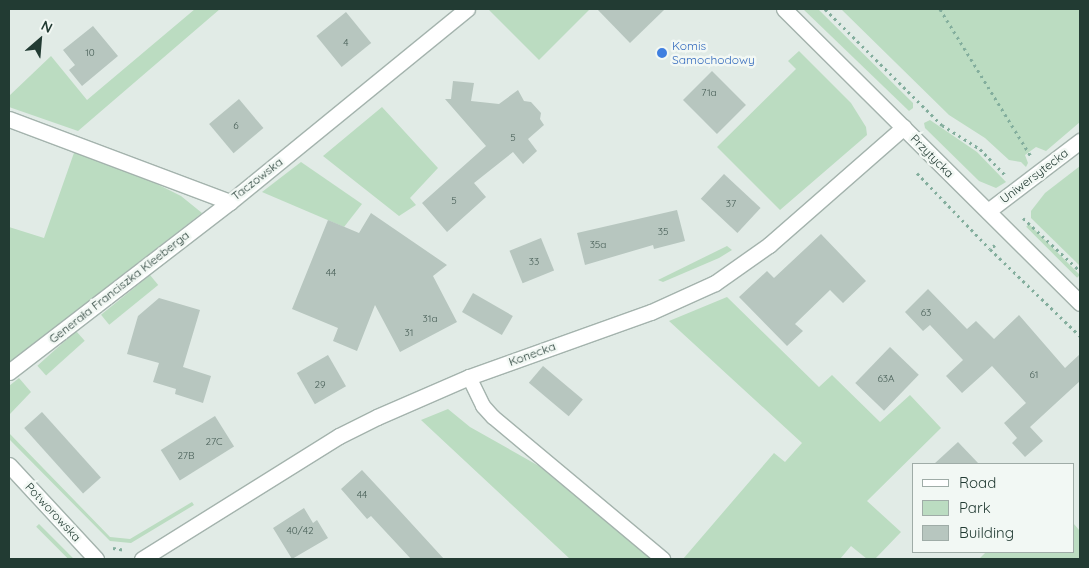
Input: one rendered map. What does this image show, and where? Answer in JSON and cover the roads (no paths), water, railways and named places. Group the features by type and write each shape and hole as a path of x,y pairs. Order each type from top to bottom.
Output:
{"street":[{"name":"Taczowska","path":"9,118 230,202 467,9"},
{"name":"Przytycka","path":"784,9 1080,303"},
{"name":"Konecka","path":"142,559 339,436 469,377 651,312 716,283 769,245 904,127"},
{"name":"Uniwersytecka","path":"988,212 1080,141"},
{"name":"Generała Franciszka Kleeberga","path":"9,372 230,202"},
{"name":"Potworowska","path":"9,465 96,559"}],"lane":[{"path":"469,377 483,406 493,417 663,559"}],"place":[{"name":"Komis Samochodowy","path":"662,53"}]}
